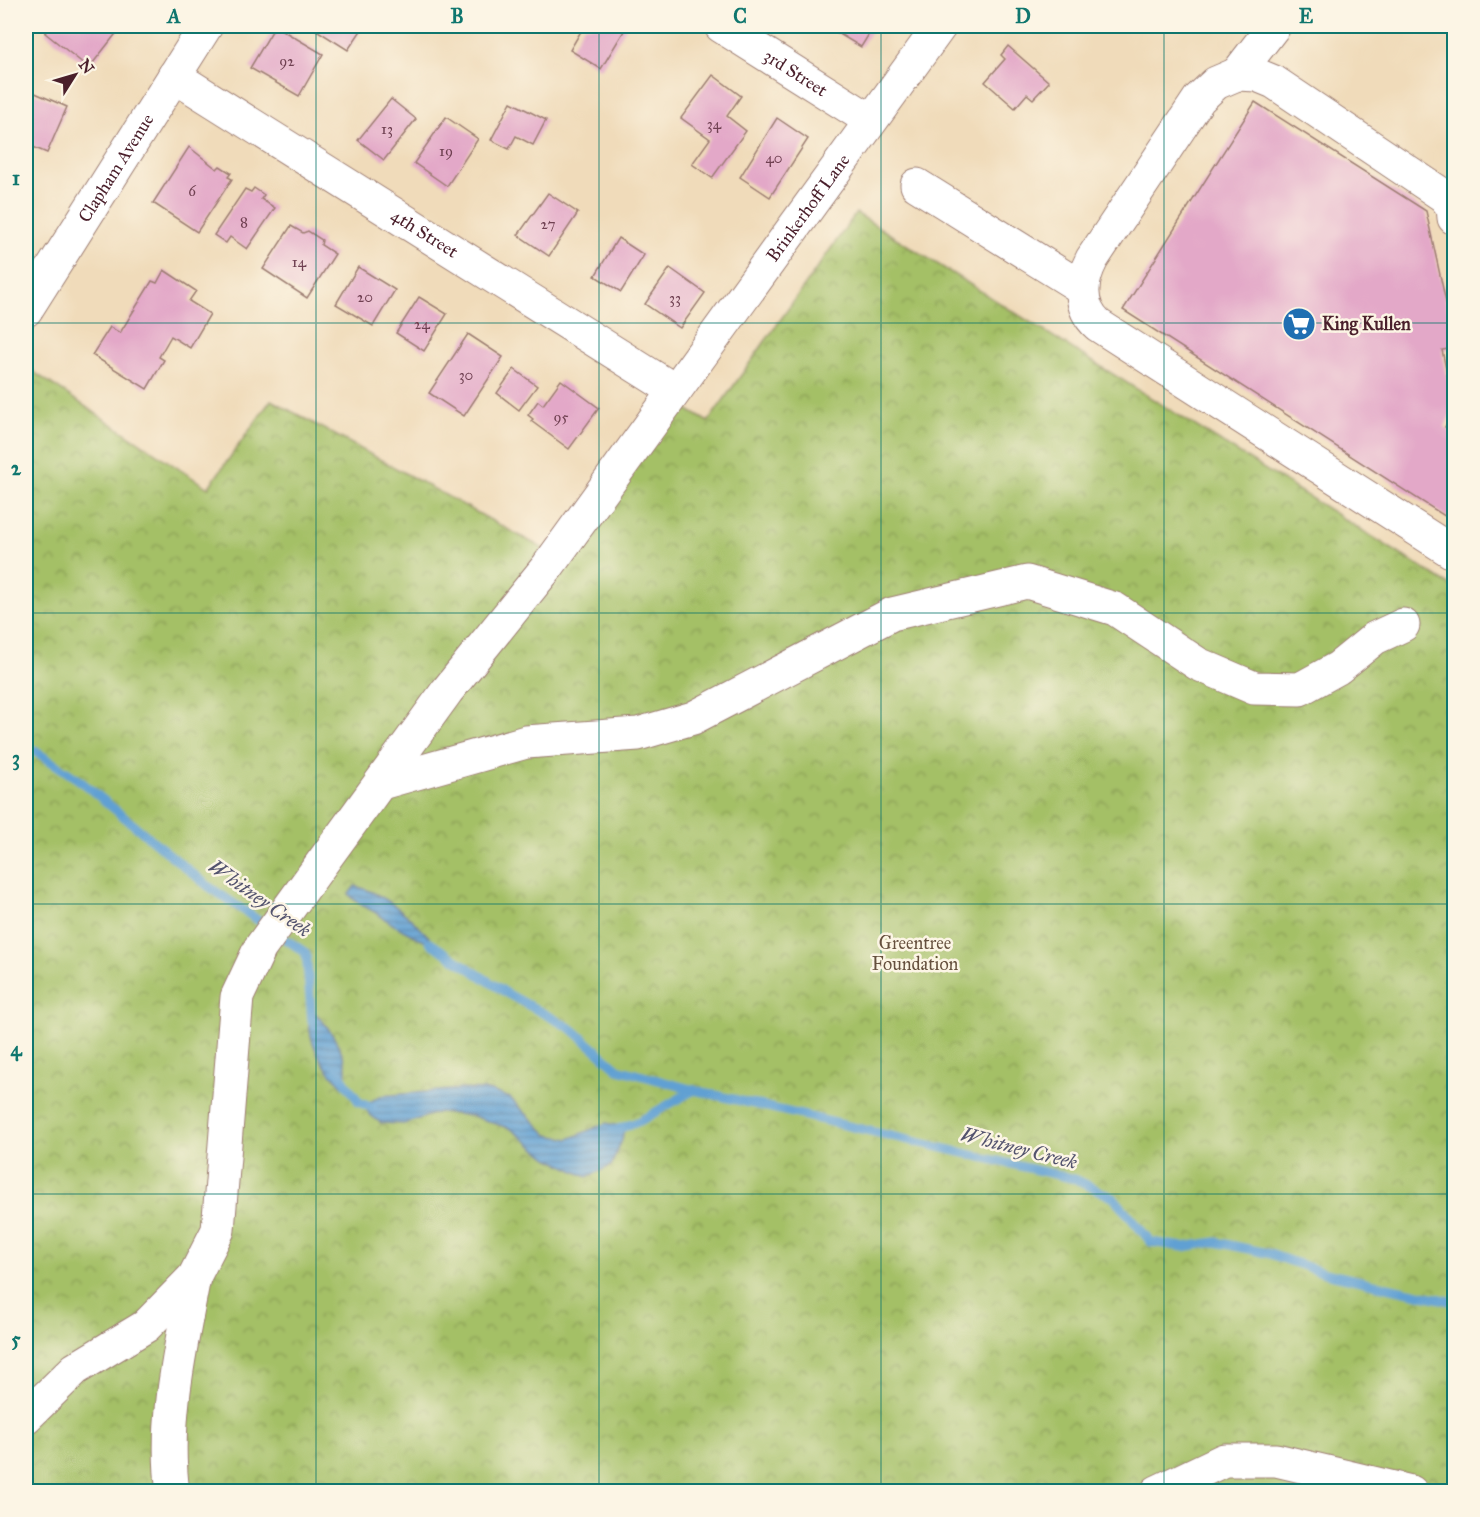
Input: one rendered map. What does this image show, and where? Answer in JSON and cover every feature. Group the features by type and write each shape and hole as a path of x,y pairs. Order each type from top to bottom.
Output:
{"street":[{"name":"Clapham Avenue","path":"26,310 206,26"},
{"name":"3rd Street","path":"721,26 870,120"},
{"name":"Brinkerhoff Lane","path":"194,1277 218,1230 237,997 260,948 447,691 548,566 940,26"},
{"path":"1237,74 1274,26"},
{"path":"1455,218 1453,207 1444,195 1309,104 1274,82 1257,75 1237,74 1216,83 1199,99 1092,259 1084,273 1082,288 1085,308 1090,318 1098,326 1455,553"},
{"name":"4th Street","path":"174,76 674,390"},
{"path":"917,185 1082,288"},
{"path":"381,783 526,742 638,734 693,718 892,614 1027,582 1115,609 1198,664 1254,688 1300,688 1338,668 1375,638 1403,625"},
{"path":"26,1418 75,1369 146,1326 194,1277"},
{"path":"173,1491 168,1458 178,1364 194,1277"},
{"path":"1157,1491 1224,1460 1276,1460 1411,1491"}],"green space":[{"name":"Greentree Foundation","path":"856,213 1454,588 1454,1491 26,1491 26,367 208,488 271,400 553,554 665,396 708,422"}],"water":[{"path":"355,886 379,895 401,910 438,947 400,929 356,901 349,894"},
{"path":"311,1010 328,1028 343,1055 346,1071 342,1085 328,1070 316,1051 310,1031"},
{"path":"461,1089 488,1090 510,1098 548,1135 569,1139 606,1123 624,1127 622,1140 611,1166 587,1177 548,1158 511,1129 473,1116 439,1112 404,1124 381,1123 369,1114 365,1105 380,1096"}],"building":[{"path":"51,26 122,26 89,68 45,33"},
{"path":"275,26 323,54 299,96 250,68"},
{"path":"310,26 364,26 348,50"},
{"path":"584,26 627,26 601,69 570,50"},
{"path":"826,26 874,26 861,47"},
{"path":"1008,46 1049,82 1033,99 1027,94 1015,108 985,82 1005,59 1001,55"},
{"path":"713,75 741,96 727,116 746,131 712,178 692,164 710,139 681,118"},
{"path":"26,89 67,107 47,153 26,144"},
{"path":"391,99 416,119 384,160 358,140"},
{"path":"511,102 546,120 533,145 516,136 509,149 491,140"},
{"name":"King Kullen","path":"1255,102 1426,211 1454,339 1454,348 1442,350 1454,407 1445,427 1454,433 1454,522 1123,310"},
{"path":"446,117 478,139 447,186 414,163"},
{"path":"777,118 808,139 770,197 740,177"},
{"path":"189,147 217,169 220,166 231,173 228,177 232,179 197,232 153,203"},
{"path":"254,188 264,195 261,199 275,208 247,249 230,237 226,243 214,235 245,189 251,192"},
{"path":"548,193 578,213 549,256 518,235"},
{"path":"291,226 303,233 308,231 322,240 321,245 335,254 307,298 263,269"},
{"path":"618,238 644,255 621,292 595,276"},
{"path":"358,267 395,290 373,326 336,304"},
{"path":"670,268 705,293 680,328 645,304"},
{"path":"164,270 196,291 189,301 210,314 190,348 171,336 159,357 164,360 147,389 92,355 110,327 120,333 152,281 157,283"},
{"path":"419,297 447,314 424,351 396,333"},
{"path":"468,334 503,357 464,416 429,393"},
{"path":"514,369 537,386 519,410 497,393"},
{"path":"561,380 599,408 569,449 531,421 533,419 528,415 538,401 543,405"}],"waterway":[{"name":"Whitney Creek","path":"26,745 79,780 208,886 306,953 312,1021"},
{"name":"Whitney Creek","path":"429,942 508,994 572,1029 618,1069 694,1090"},
{"name":"Whitney Creek","path":"337,1070 359,1102 374,1109"},
{"name":"Whitney Creek","path":"613,1131 640,1121 694,1090 1075,1179 1114,1198 1151,1242 1183,1247 1216,1242 1267,1253 1325,1273 1454,1302"}],"place":[{"name":"King Kullen","path":"1299,324"}]}
